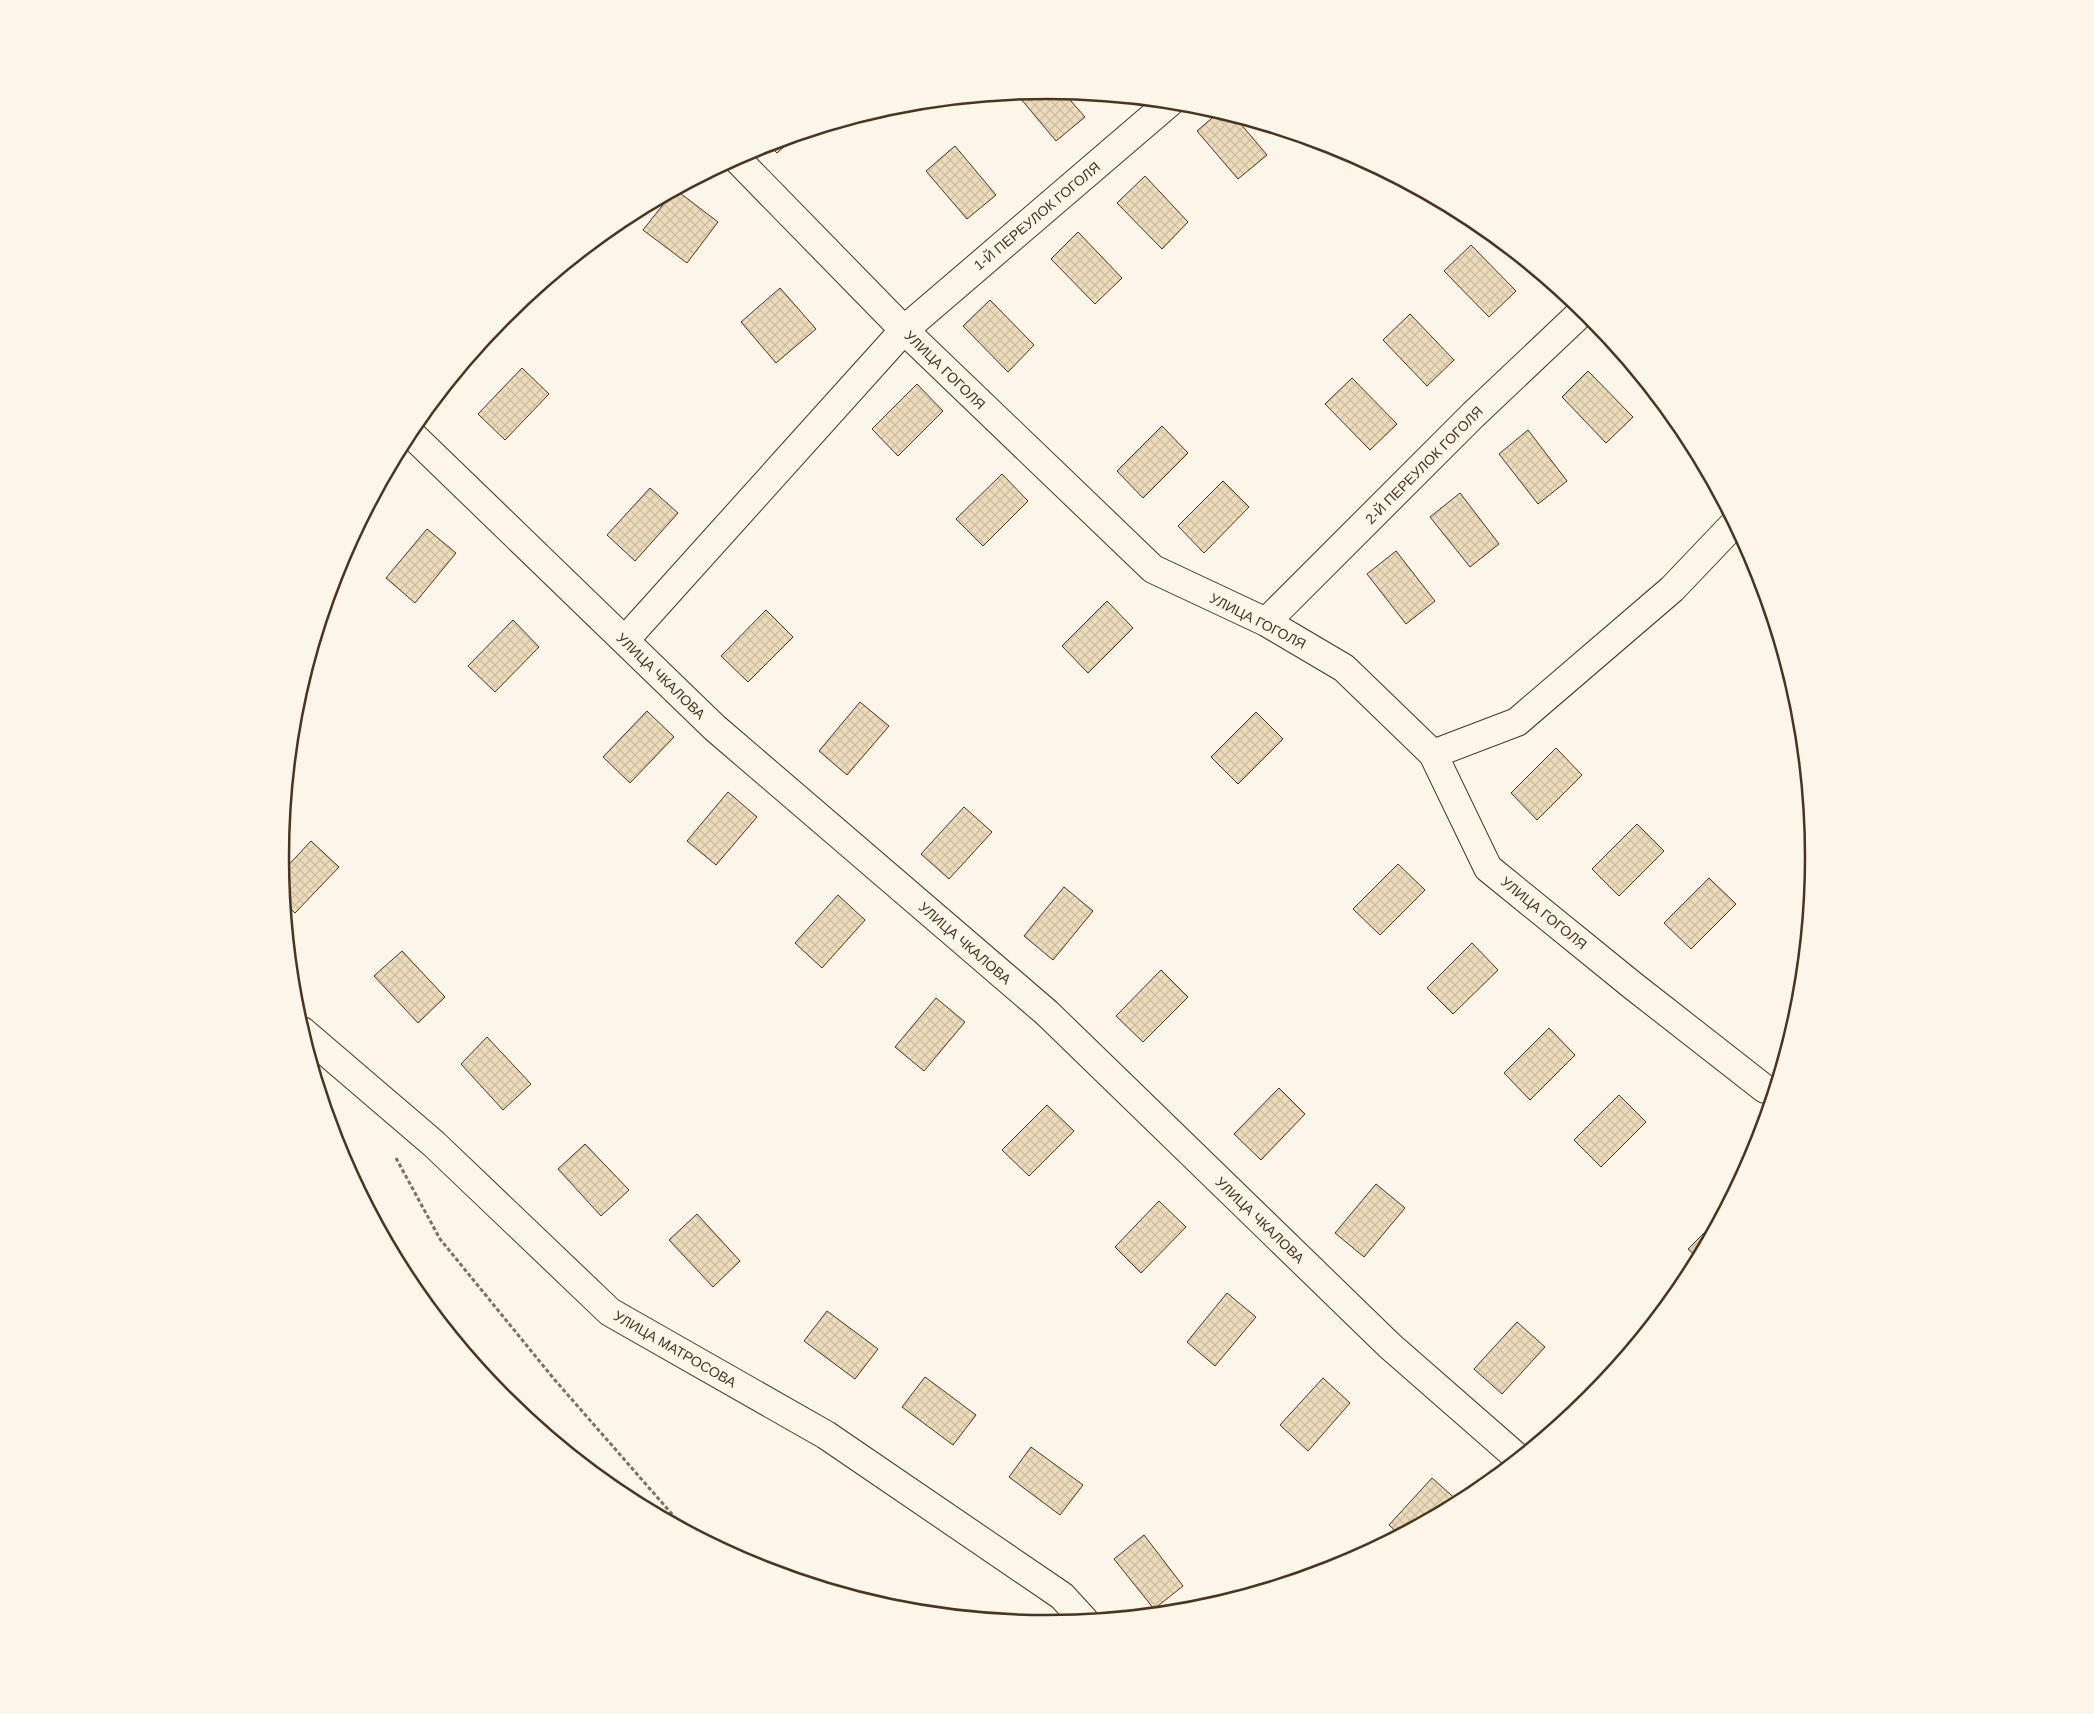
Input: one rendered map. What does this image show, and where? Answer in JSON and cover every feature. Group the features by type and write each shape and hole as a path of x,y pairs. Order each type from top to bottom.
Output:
{"street":[{"name":"1-Й ПЕРЕУЛОК ГОГОЛЯ","path":"625,640 904,330 1163,108"},
{"name":"УЛИЦА ГОГОЛЯ","path":"741,163 904,330 1153,569 1266,622 1344,668 1433,754 1488,868 1632,985 1765,1089"},
{"name":"2-Й ПЕРЕУЛОК ГОГОЛЯ","path":"1266,622 1473,415 1578,316"},
{"name":"УЛИЦА ЧКАЛОВА","path":"416,438 714,728 1047,1013 1390,1346 1514,1455"},
{"path":"1433,754 1517,722 1672,588 1730,528"},
{"name":"УЛИЦА МАТРОСОВА","path":"312,1039 434,1144 610,1312 826,1435 1062,1596 1079,1614"}],"path":[{"path":"394,1155 440,1239 554,1378 675,1518"}],"building":[{"path":"1070,99 1085,117 1056,141 1021,100"},
{"path":"1213,117 1241,125 1267,155 1238,179 1197,131"},
{"path":"785,146 777,153 774,150"},
{"path":"955,146 996,195 967,219 926,171"},
{"path":"1145,176 1188,222 1162,249 1117,203"},
{"path":"681,193 718,222 687,263 643,230 665,202"},
{"path":"1078,232 1122,278 1095,304 1051,259"},
{"path":"1471,245 1516,291 1489,317 1444,271"},
{"path":"780,288 816,329 776,363 741,322"},
{"path":"990,300 1034,345 1008,372 963,326"},
{"path":"1410,314 1454,360 1427,386 1383,340"},
{"path":"522,368 549,394 505,440 478,414"},
{"path":"1588,371 1633,417 1606,443 1562,397"},
{"path":"1352,378 1397,424 1370,450 1325,404"},
{"path":"917,384 943,411 898,456 872,429"},
{"path":"1162,426 1188,453 1143,498 1117,471"},
{"path":"1528,430 1567,481 1538,504 1499,454"},
{"path":"1002,474 1028,501 983,546 956,519"},
{"path":"1223,481 1249,507 1204,553 1178,526"},
{"path":"650,488 678,513 635,561 607,535"},
{"path":"1460,493 1499,544 1470,567 1430,517"},
{"path":"427,529 456,553 415,603 386,578"},
{"path":"1396,551 1435,601 1406,624 1367,574"},
{"path":"1107,601 1133,628 1088,673 1062,646"},
{"path":"766,610 793,637 748,682 721,656"},
{"path":"513,620 539,647 495,692 468,666"},
{"path":"860,702 889,726 847,775 819,751"},
{"path":"647,711 674,737 630,783 603,757"},
{"path":"1256,712 1283,739 1238,784 1211,757"},
{"path":"1556,748 1582,775 1537,820 1511,793"},
{"path":"728,792 757,817 716,865 687,841"},
{"path":"964,807 992,832 949,879 921,854"},
{"path":"1637,824 1664,851 1619,896 1592,869"},
{"path":"311,841 339,867 295,913 290,909 289,864"},
{"path":"1398,864 1425,890 1380,935 1353,909"},
{"path":"1709,878 1736,904 1691,949 1664,923"},
{"path":"1064,887 1093,911 1053,960 1024,936"},
{"path":"838,895 865,920 822,968 795,943"},
{"path":"1472,943 1498,970 1453,1014 1427,988"},
{"path":"402,951 445,997 418,1023 374,976"},
{"path":"1161,970 1188,997 1143,1042 1116,1016"},
{"path":"936,998 965,1022 924,1071 895,1047"},
{"path":"1549,1028 1575,1055 1530,1100 1504,1073"},
{"path":"487,1037 531,1084 503,1110 461,1064"},
{"path":"1279,1088 1305,1114 1261,1160 1234,1134"},
{"path":"1619,1095 1646,1122 1601,1167 1574,1140"},
{"path":"1047,1105 1074,1131 1029,1176 1002,1150"},
{"path":"585,1144 629,1190 601,1216 558,1169"},
{"path":"1376,1184 1405,1208 1364,1257 1335,1233"},
{"path":"1159,1201 1186,1227 1141,1273 1115,1247"},
{"path":"697,1214 740,1261 713,1287 669,1240"},
{"path":"1707,1230 1693,1253 1688,1249"},
{"path":"1227,1293 1256,1317 1215,1366 1187,1342"},
{"path":"827,1311 878,1349 855,1379 804,1341"},
{"path":"1517,1322 1545,1347 1502,1394 1474,1369"},
{"path":"925,1377 976,1415 953,1445 902,1407"},
{"path":"1323,1378 1350,1403 1308,1451 1280,1425"},
{"path":"1031,1447 1083,1485 1060,1515 1009,1477"},
{"path":"1432,1478 1453,1497 1426,1514 1395,1530 1389,1525"},
{"path":"1144,1535 1183,1586 1153,1608 1114,1559"}]}
